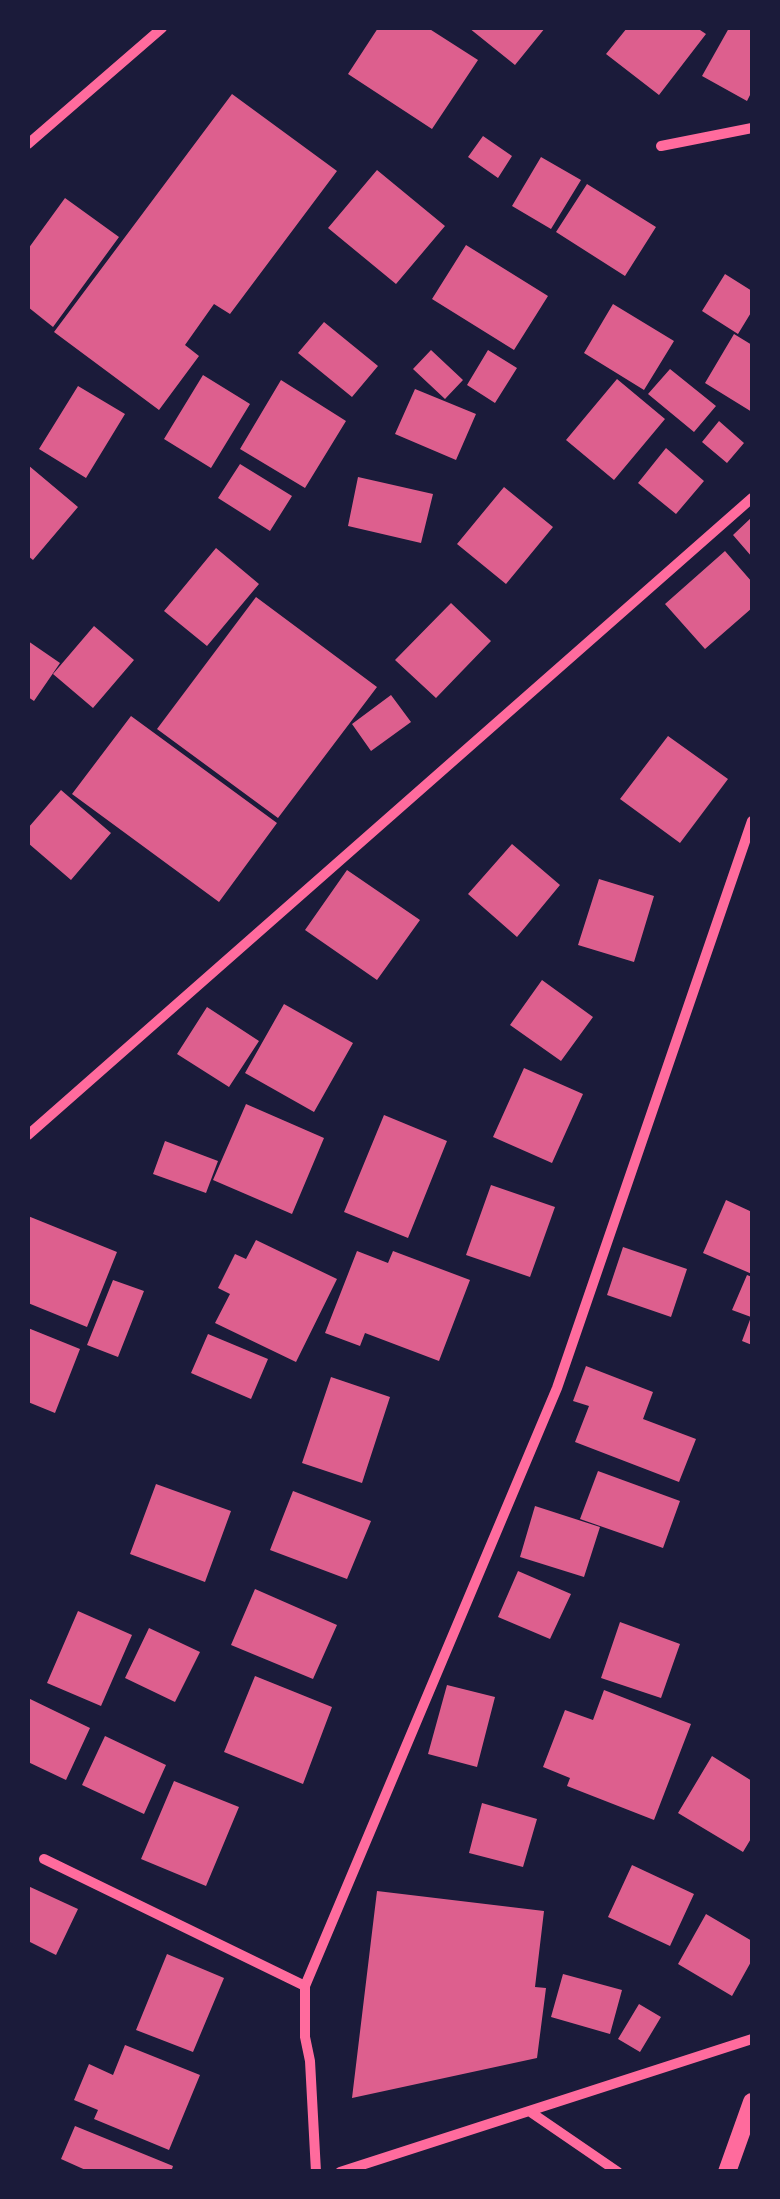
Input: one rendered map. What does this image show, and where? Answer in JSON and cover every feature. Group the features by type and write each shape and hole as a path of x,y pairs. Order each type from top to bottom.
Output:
{"street":[{"path":"28,144 162,28"},
{"path":"661,146 752,128"},
{"path":"28,1135 752,498"},
{"path":"316,2172 310,2060 305,2037 305,1986 558,1388 752,821"},
{"path":"44,1859 305,1986"},
{"path":"340,2172 752,2039"},
{"path":"727,2172 752,2102"},
{"path":"529,2111 618,2172"}],"building":[{"path":"378,28 428,28 478,60 432,129 348,74"},
{"path":"469,28 545,28 515,65"},
{"path":"627,28 697,28 706,34 659,95 606,54"},
{"path":"729,28 752,28 752,91 747,101 702,76"},
{"path":"232,94 337,171 230,314 214,304 185,345 199,356 159,410 54,332"},
{"path":"483,136 512,156 498,178 468,157"},
{"path":"541,157 581,180 551,229 512,206"},
{"path":"377,170 445,226 396,284 328,228"},
{"path":"587,184 656,227 625,276 556,232"},
{"path":"65,198 119,237 53,327 28,307 28,249"},
{"path":"466,245 548,296 514,350 432,299"},
{"path":"725,274 752,291 752,311 738,334 702,311"},
{"path":"613,304 674,341 644,390 584,353"},
{"path":"324,322 378,366 352,397 298,353"},
{"path":"734,334 752,345 752,412 705,383"},
{"path":"431,350 463,380 445,399 413,369"},
{"path":"488,350 517,368 495,403 467,385"},
{"path":"670,369 716,406 694,432 648,394"},
{"path":"203,375 250,404 211,468 164,439"},
{"path":"617,379 665,419 614,480 566,440"},
{"path":"281,380 346,421 305,488 240,449"},
{"path":"78,386 125,414 86,478 39,449"},
{"path":"415,389 476,414 456,460 395,434"},
{"path":"719,421 744,443 727,463 702,442"},
{"path":"666,448 704,481 676,514 638,483"},
{"path":"240,464 292,496 270,531 218,498"},
{"path":"28,465 78,507 33,560 28,556"},
{"path":"358,477 433,494 421,543 348,526"},
{"path":"504,487 553,527 506,584 457,544"},
{"path":"752,517 752,557 733,535"},
{"path":"216,548 259,584 207,646 164,611"},
{"path":"725,551 752,582 752,608 705,649 665,604"},
{"path":"256,597 377,687 278,818 157,729"},
{"path":"451,603 491,641 436,698 395,660"},
{"path":"94,626 134,660 93,708 53,674"},
{"path":"28,641 60,663 34,701 28,697"},
{"path":"391,695 411,722 371,751 352,724"},
{"path":"131,716 277,823 219,902 72,794"},
{"path":"668,736 728,779 680,843 620,799"},
{"path":"61,790 111,833 71,880 28,843 28,828"},
{"path":"512,844 560,885 517,937 468,894"},
{"path":"347,870 420,920 377,980 305,930"},
{"path":"599,879 654,896 634,962 578,945"},
{"path":"542,980 593,1017 561,1061 510,1025"},
{"path":"284,1004 353,1043 314,1112 245,1073"},
{"path":"207,1007 259,1041 229,1087 177,1054"},
{"path":"524,1068 583,1094 552,1163 493,1137"},
{"path":"246,1104 324,1138 292,1214 213,1180"},
{"path":"384,1115 447,1141 408,1238 344,1212"},
{"path":"165,1141 218,1161 206,1193 153,1174"},
{"path":"491,1185 555,1207 530,1277 466,1255"},
{"path":"726,1200 752,1212 752,1274 703,1253"},
{"path":"28,1216 117,1252 87,1327 28,1303"},
{"path":"256,1240 337,1279 296,1362 215,1323 230,1294 218,1288 235,1254 246,1259"},
{"path":"623,1247 687,1269 671,1317 607,1295"},
{"path":"357,1251 388,1263 393,1251 470,1280 439,1361 365,1333 360,1346 325,1333"},
{"path":"747,1275 752,1277 752,1345 742,1341 751,1317 732,1310"},
{"path":"113,1280 144,1291 118,1357 87,1345"},
{"path":"28,1328 80,1349 55,1413 28,1402"},
{"path":"208,1334 268,1359 251,1399 191,1373"},
{"path":"586,1366 653,1392 643,1419 696,1439 679,1482 575,1442 589,1406 573,1401"},
{"path":"331,1377 390,1397 362,1483 302,1463"},
{"path":"598,1471 680,1501 663,1548 580,1519"},
{"path":"156,1484 231,1511 205,1582 130,1554"},
{"path":"293,1491 371,1521 347,1579 270,1550"},
{"path":"535,1506 600,1527 584,1577 520,1557"},
{"path":"518,1571 571,1594 550,1639 498,1617"},
{"path":"255,1589 337,1625 313,1679 231,1645"},
{"path":"78,1611 132,1635 101,1706 47,1683"},
{"path":"620,1622 680,1644 661,1698 601,1678"},
{"path":"149,1628 200,1652 175,1702 125,1678"},
{"path":"255,1676 332,1707 303,1784 224,1752"},
{"path":"447,1685 495,1697 477,1767 428,1754"},
{"path":"604,1690 691,1724 654,1820 567,1786 570,1778 543,1767 565,1710 593,1720"},
{"path":"28,1698 90,1728 66,1780 28,1762"},
{"path":"105,1736 166,1765 144,1814 82,1785"},
{"path":"712,1756 752,1781 752,1837 743,1852 678,1813"},
{"path":"174,1781 239,1807 206,1886 141,1859"},
{"path":"482,1803 537,1819 523,1867 469,1853"},
{"path":"632,1865 694,1894 670,1946 608,1917"},
{"path":"28,1886 78,1909 56,1955 28,1941"},
{"path":"377,1891 544,1911 535,1987 546,1988 537,2058 352,2098"},
{"path":"706,1914 752,1941 752,1960 732,1996 678,1964"},
{"path":"167,1954 224,1978 193,2052 136,2030"},
{"path":"563,1974 622,1990 610,2034 551,2017"},
{"path":"639,2004 661,2017 640,2052 618,2039"},
{"path":"125,2045 200,2075 169,2150 94,2119 98,2110 74,2100 89,2064 113,2075"},
{"path":"75,2126 173,2166 171,2172 90,2172 61,2159"}]}
